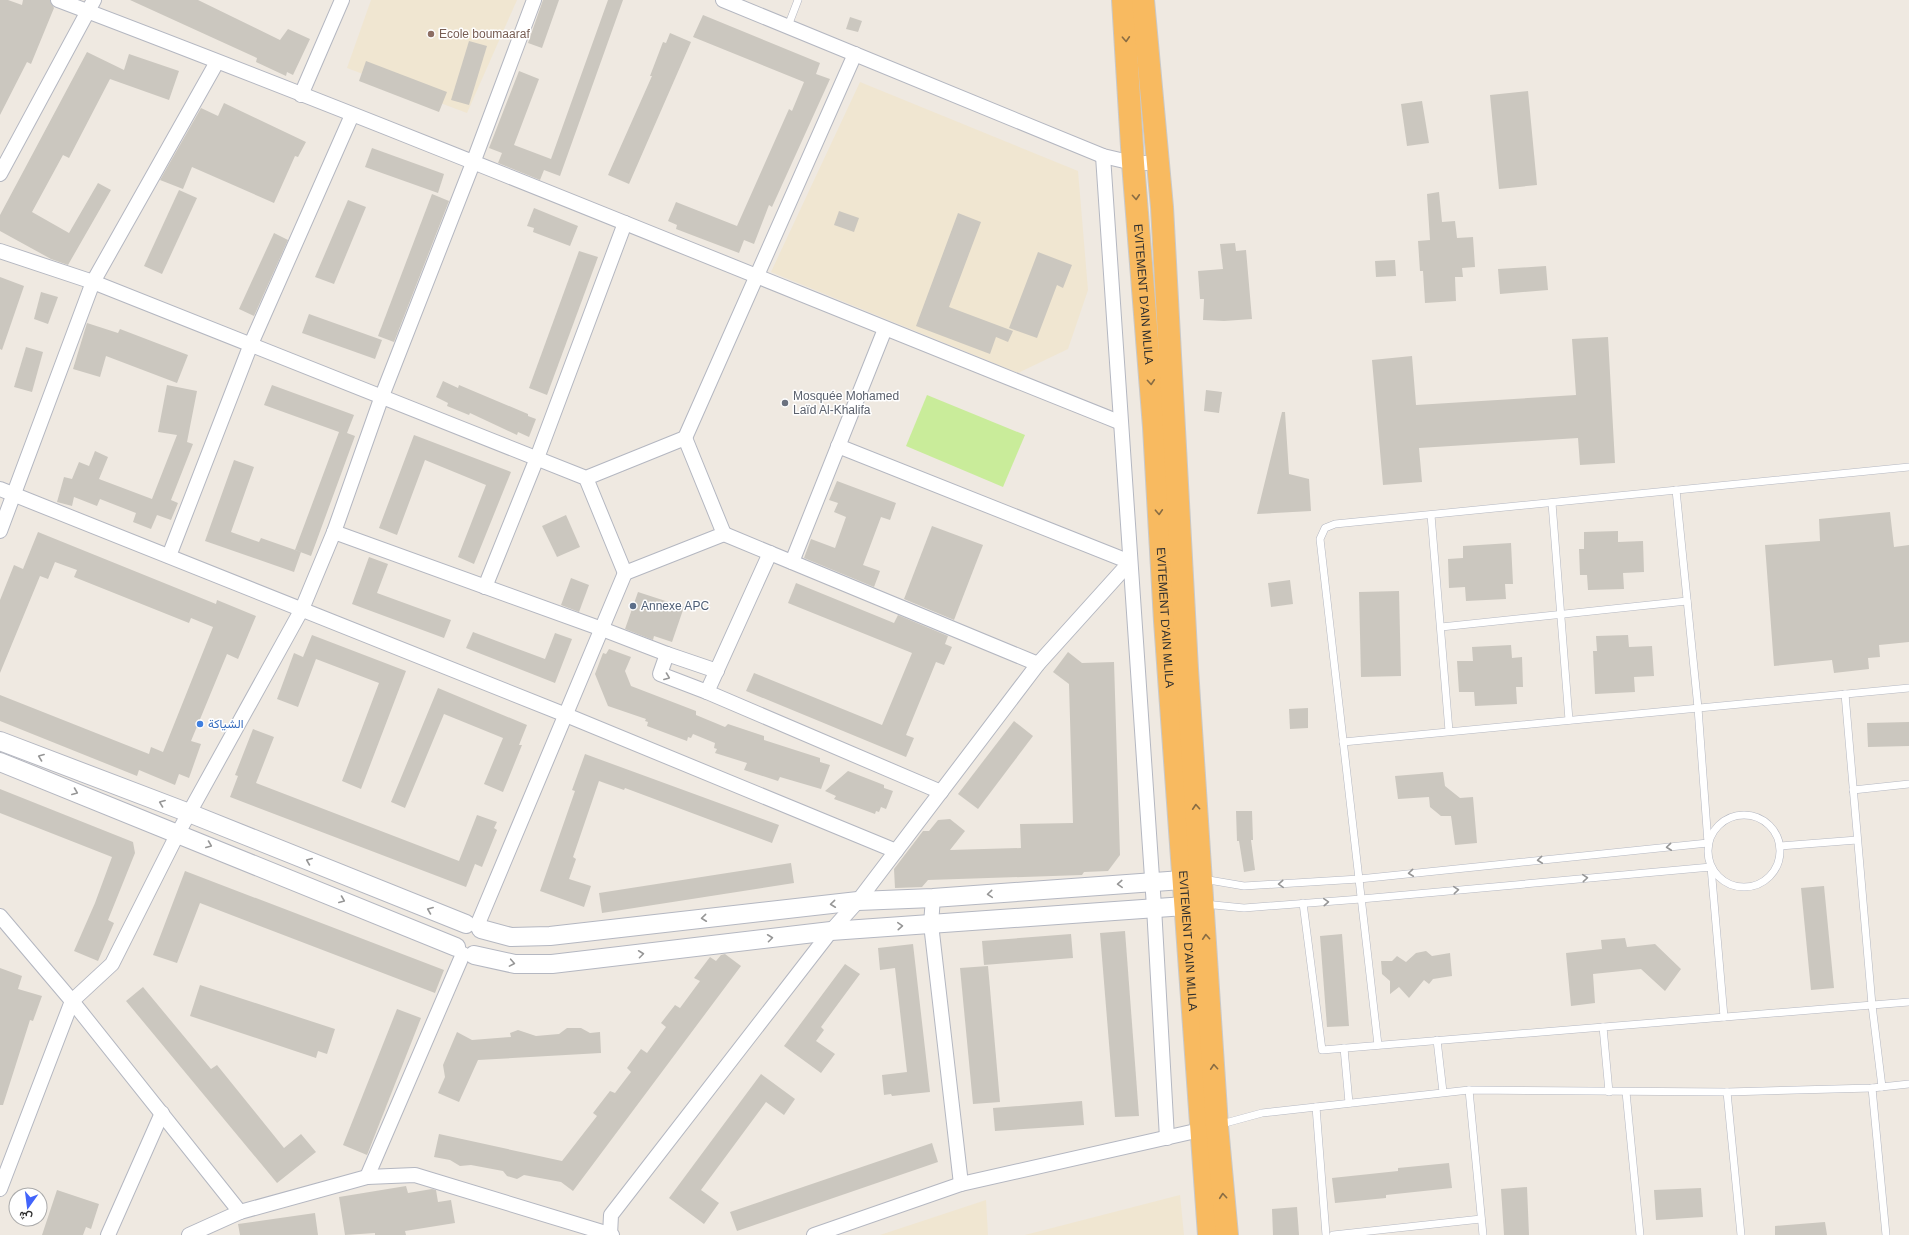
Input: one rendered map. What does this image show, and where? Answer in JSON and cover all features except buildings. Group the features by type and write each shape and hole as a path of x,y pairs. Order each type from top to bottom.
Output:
{"highway":[{"name":"EVITEMENT D'AIN MLILA","path":"1123,0 1133,163 1154,427 1165,621 1194,905 1209,1128 1209,1235"},
{"name":"EVITEMENT D'AIN MLILA","path":"1143,0 1158,163 1186,661 1192,879"},
{"name":"EVITEMENT D'AIN MLILA","path":"1209,1128 1227,1235"}],"street":[{"path":"58,0 91,6 218,62 757,275 885,329 1119,422"},
{"path":"301,95 342,0"},
{"path":"0,1189 6,1154 72,1001 112,964 178,833 302,609 334,532 382,396 473,163 534,0"},
{"path":"723,0 1103,156 1133,163 1158,163"},
{"path":"0,174 91,6"},
{"path":"0,251 93,282 586,478 685,438 856,54"},
{"path":"0,530 93,282 218,62"},
{"path":"169,556 251,344 352,116"},
{"path":"1103,156 1119,422 1154,907 1168,1138"},
{"path":"485,586 537,458 625,224"},
{"path":"792,562 885,329"},
{"path":"685,438 724,534"},
{"path":"838,446 1130,562"},
{"path":"474,926 566,715 625,574 586,478"},
{"path":"0,489 566,715 896,851"},
{"path":"334,532 717,671"},
{"path":"625,574 724,534 1038,664"},
{"path":"707,692 770,553"},
{"path":"189,1235 240,1212 367,1177 415,1175 611,1235 611,1215 831,931 858,901 1038,664 1130,562"},
{"path":"667,654 660,674 707,692 941,792"},
{"path":"0,741 189,813 474,926 511,937 550,936 858,901 933,898 1192,879"},
{"path":"0,762 178,833 464,952 515,964 552,964 831,931 1194,905"},
{"path":"933,898 931,924 961,1184"},
{"path":"0,916 72,1001 240,1212"},
{"path":"464,952 483,949 485,944 486,938 474,926"},
{"path":"464,952 454,941 456,931 474,926"},
{"path":"367,1177 464,952"},
{"path":"108,1235 162,1113"},
{"path":"814,1235 961,1184 1209,1128"}],"lane":[{"path":"788,26 798,0"},
{"path":"1378,1045 1320,539 1325,528 1335,524 1909,468"},
{"path":"1676,490 1698,708 1708,856 1711,867 1724,1017"},
{"path":"1552,503 1562,614 1569,720"},
{"path":"1431,515 1449,731"},
{"path":"1441,627 1687,601"},
{"path":"1343,742 1909,688"},
{"path":"1844,694 1872,1005 1882,1087"},
{"path":"1853,790 1909,784"},
{"path":"1708,843 1713,831 1722,822 1733,817 1745,815 1757,818 1768,824 1776,834 1780,846 1779,859 1774,870 1766,880 1754,886 1741,887 1728,884 1718,877 1711,867"},
{"path":"1780,846 1857,840"},
{"path":"1192,879 1244,886 1359,879 1708,843"},
{"path":"1194,905 1244,908 1362,899 1711,867"},
{"path":"1303,903 1322,1050 1909,1002"},
{"path":"1603,1027 1609,1092"},
{"path":"1437,1040 1443,1092"},
{"path":"1344,1048 1349,1103"},
{"path":"1209,1128 1262,1113 1469,1090 1727,1092 1872,1088 1909,1084"},
{"path":"1872,1088 1886,1235"},
{"path":"1469,1090 1483,1235"},
{"path":"1626,1092 1640,1235"},
{"path":"1727,1092 1741,1235"},
{"path":"1316,1107 1326,1235"},
{"path":"1333,1235 1482,1219"}],"shaded area":[{"name":"Ecole boumaaraf","path":"371,0 517,0 467,113 347,68"},
{"path":"860,82 1078,171 1088,290 1068,349 1018,373 771,272"},
{"path":"1180,1195 1184,1235 1025,1235"},
{"path":"986,1200 988,1235 880,1235"}],"green space":[{"path":"927,395 1025,435 1003,487 906,446"}],"place":[{"name":"Ecole boumaaraf","path":"431,34"},
{"name":"Mosquée Mohamed Laïd Al-Khalifa","path":"785,403"},
{"name":"Annexe APC","path":"633,606"},
{"name":"الشياكة","path":"200,724"}]}
